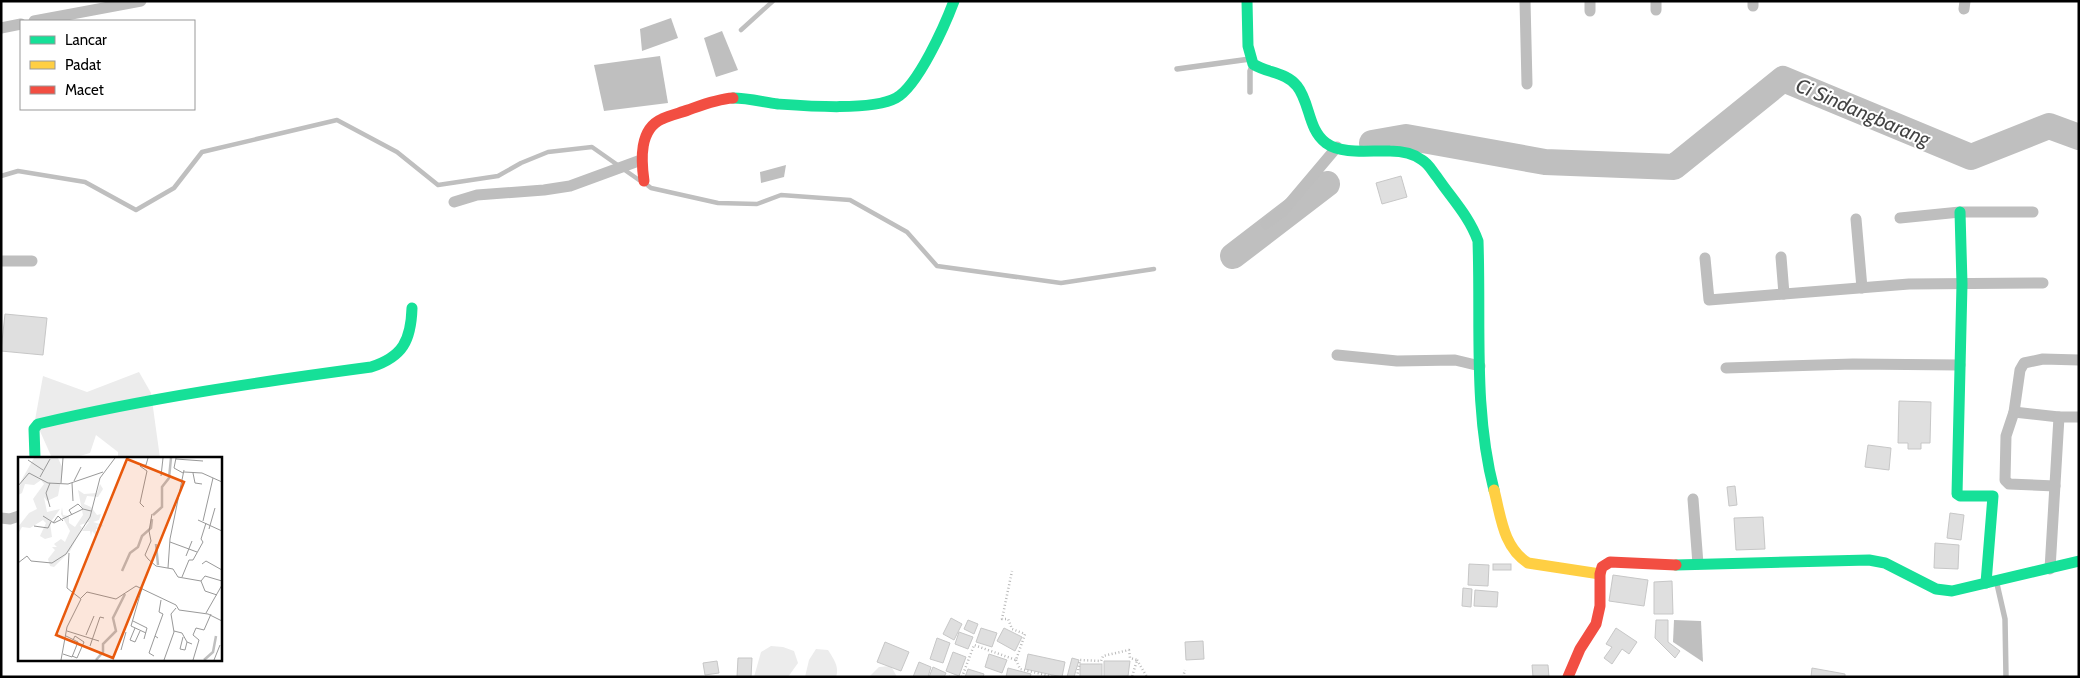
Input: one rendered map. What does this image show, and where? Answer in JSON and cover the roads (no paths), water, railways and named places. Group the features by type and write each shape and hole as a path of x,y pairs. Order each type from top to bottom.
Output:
{"street":[{"path":"39,20 121,3 140,1"},
{"path":"644,181 636,161 643,141 653,124 661,119 727,98 750,98 774,104 828,107 882,102 894,99 904,92 927,56 954,1"},
{"path":"1246,1 1248,46 1252,61 1264,70 1281,74 1291,80 1303,97 1319,135 1326,142 1337,147 1411,154 1424,161 1466,213 1478,242 1481,412 1486,456 1503,526 1513,551 1520,559 1538,566 1600,574"},
{"path":"1525,1 1527,84"},
{"path":"1,28 20,24"},
{"path":"1266,224 1283,212 1337,147"},
{"path":"454,202 476,194 544,190 570,186 636,161"},
{"path":"1900,218 1960,212 2033,212"},
{"path":"1960,212 1962,284 1957,494 1960,496 1993,496 1991,583"},
{"path":"1856,219 1862,288"},
{"path":"1781,257 1784,294"},
{"path":"1705,258 1709,300 1909,284 2042,283"},
{"path":"1,261 32,260"},
{"path":"35,457 34,429 38,424 93,411 211,389 371,367 386,363 404,347 413,321 412,308"},
{"path":"1337,355 1397,362 1455,360 1480,366"},
{"path":"2055,486 2009,484 2005,480 2006,436 2014,412 2020,370 2024,363 2043,358 2079,360"},
{"path":"1726,368 1853,364 1960,365"},
{"path":"2014,412 2059,417 2079,417"},
{"path":"2050,568 2059,417"},
{"path":"1692,499 1698,564"},
{"path":"1,518 10,520 18,516"},
{"path":"1568,677 1580,650 1596,624 1600,606 1600,574 1602,567 1610,562 1698,564 1869,560 1885,563 1936,589 1952,591 2079,561"}],"lane":[{"path":"1177,69 1252,61 1250,92"},
{"path":"1991,583 2004,619 2006,677"}],"waterway":[{"path":"741,30 773,1"},
{"name":"Ci Sindangbarang","path":"1372,143 1406,137 1545,162 1674,167 1783,79 1971,157 2049,126 2079,137"},
{"name":"Ci Sindangbarang","path":"1,176 18,171 85,182 136,210 174,188 202,152 337,120 397,152 438,185 498,176 521,163 548,152 592,147 639,180"},
{"name":"Ci Sindangbarang","path":"646,184 651,188 718,203 757,204 781,195 850,200 907,232 937,266 1061,283 1154,269"},
{"name":"Ci Sindangbarang","path":"1233,256 1327,184"}]}
